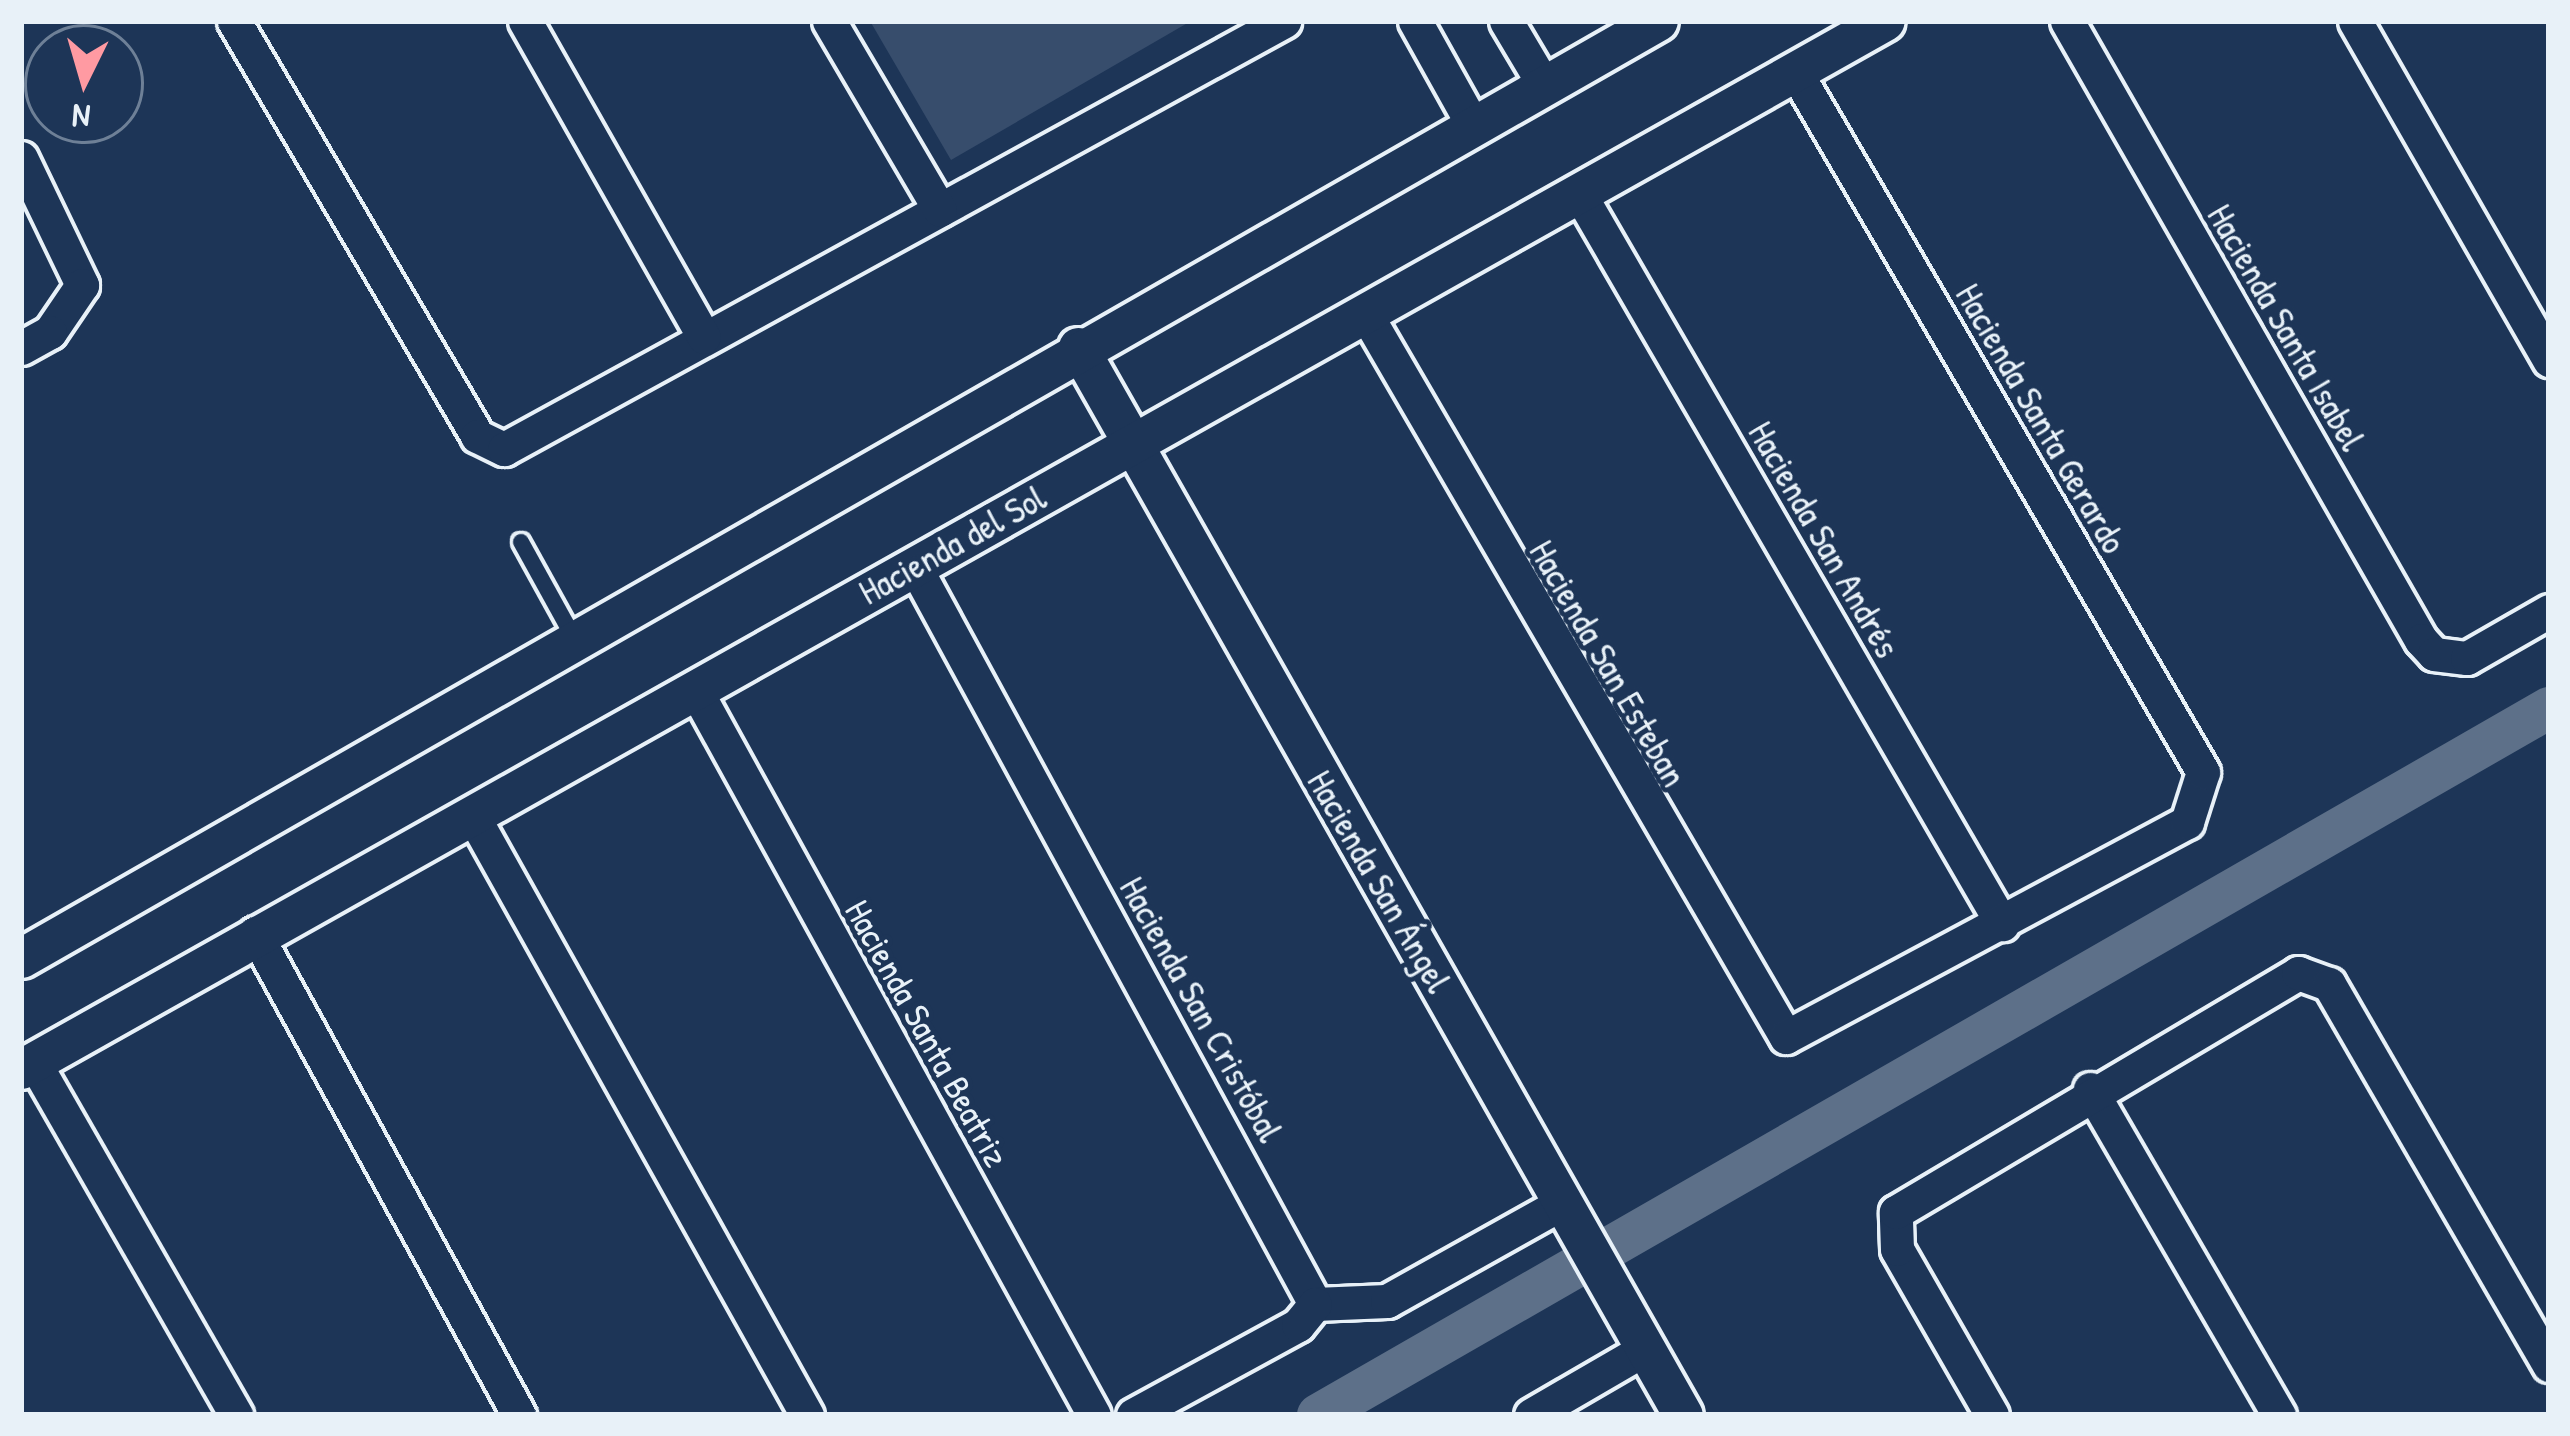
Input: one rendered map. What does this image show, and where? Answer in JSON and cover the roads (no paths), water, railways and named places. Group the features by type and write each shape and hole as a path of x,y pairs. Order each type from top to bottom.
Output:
{"street":[{"path":"233,21 477,436 504,449 1284,21"},
{"path":"525,21 704,337"},
{"path":"829,21 940,210"},
{"path":"1415,21 1474,125"},
{"path":"1506,21 1544,85"},
{"path":"21,958 1078,347 1658,21"},
{"name":"Hacienda del Sol","path":"28,1065 255,932 473,816 1885,21"},
{"name":"Hacienda Santa Isabel","path":"2067,21 2421,640 2451,660 2549,611"},
{"path":"2355,21 2549,360"},
{"name":"Hacienda Santa Gerardo","path":"1795,71 2203,772 2199,808 2002,924"},
{"path":"21,158 82,285 50,332 21,348"},
{"name":"Hacienda San Andrés","path":"1580,193 2002,924"},
{"name":"Hacienda San Esteban","path":"1366,316 1773,1028 1793,1038 2002,924"},
{"name":"Hacienda San Ángel","path":"1078,347 1683,1415"},
{"name":"Hacienda San Cristóbal","path":"914,565 1315,1304"},
{"name":"Hacienda Santa Beatriz","path":"694,689 1094,1415"},
{"path":"473,816 807,1415"},
{"path":"255,932 519,1415"},
{"path":"1992,1415 1897,1249 1895,1212 2090,1089 2298,973 2321,976 2549,1365"},
{"path":"28,1065 236,1415"},
{"path":"2090,1089 2279,1415"},
{"path":"1133,1415 1298,1325 1315,1304 1387,1301 1570,1215"},
{"path":"1531,1415 1639,1339"}],"lane":[{"path":"520,542 574,638"}],"waterway":[{"path":"1318,1415 2549,708"}]}
